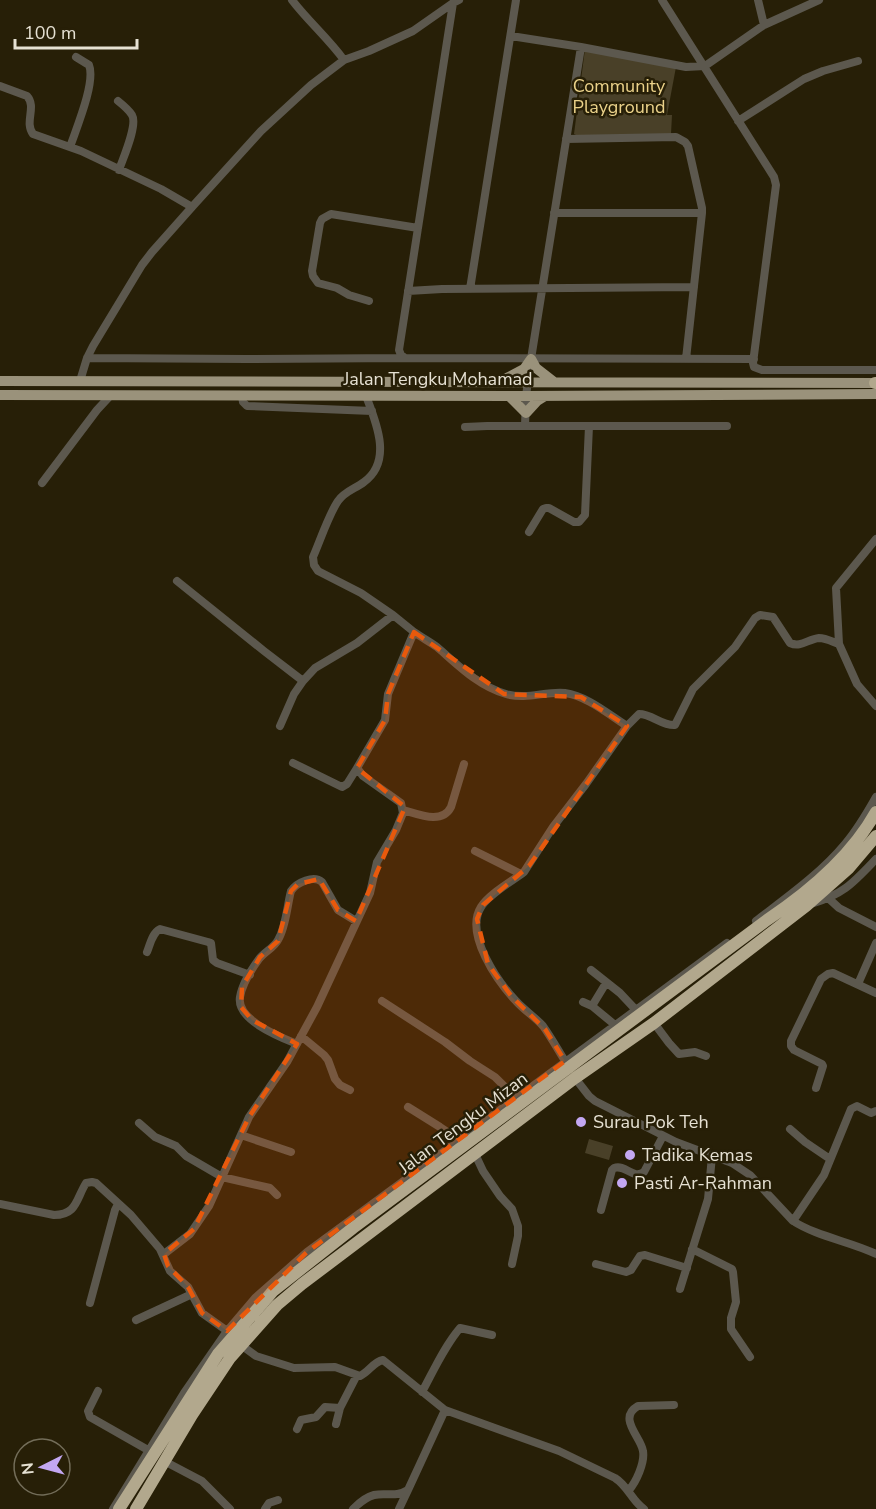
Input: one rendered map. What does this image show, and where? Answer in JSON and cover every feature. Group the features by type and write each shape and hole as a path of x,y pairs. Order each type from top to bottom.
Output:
{"highway":[{"name":"Jalan Tengku Mizan","path":"119,1509 218,1354 273,1291 352,1228 791,904 848,852 876,812"},
{"name":"Jalan Tengku Mizan","path":"136,1509 192,1415 230,1358 234,1337 574,1078 654,1023 806,906 826,895 876,836"}],"main road":[{"path":"498,382 524,369 531,359 536,368 555,382"},
{"name":"Jalan Tengku Mohamad","path":"0,381 555,382 876,386"},
{"name":"Jalan Tengku Mohamad","path":"0,395 546,396 876,386"},
{"path":"509,396 526,412 537,400 546,396"}],"street":[{"path":"292,0 311,23 329,39 344,60"},
{"path":"470,289 516,0"},
{"path":"662,0 774,177 776,192 753,359 754,367 762,370 876,370"},
{"path":"758,0 764,25"},
{"path":"511,36 686,67 705,66 764,25 819,0"},
{"path":"80,381 93,346 142,265 261,131 311,84 344,60 413,31 456,2"},
{"path":"405,358 399,350 456,2"},
{"path":"525,426 527,382 581,47"},
{"path":"70,147 88,92 91,74 89,65 76,57"},
{"path":"738,121 804,79 858,61"},
{"path":"0,86 30,99 32,106 29,127 33,134 70,147 161,189 192,207"},
{"path":"118,101 133,116 134,121 119,170"},
{"path":"566,139 676,137 682,139 688,146 702,213 686,359"},
{"path":"554,213 702,213"},
{"path":"369,301 349,296 337,288 318,283 313,276 322,219 332,214 418,228"},
{"path":"408,291 694,287"},
{"path":"87,358 753,359"},
{"path":"42,483 110,396"},
{"path":"242,396 247,406 372,411"},
{"path":"366,396 379,435 381,452 376,467 364,483 347,492 336,503 314,556 314,565 318,571 362,592 480,682 504,694 522,698 564,693 581,697 627,726"},
{"path":"529,532 543,509 546,508 574,522 579,522 585,515 588,426"},
{"path":"465,427 727,426"},
{"path":"876,539 836,588 839,644 857,684 876,706"},
{"path":"177,581 303,681"},
{"path":"280,726 291,700 315,668 357,643 393,615"},
{"path":"565,1061 545,1029 512,997 488,964 480,946 477,919 479,911 529,866 553,827 627,726 639,714 647,714 668,725 675,724 693,689 735,646 755,618 760,615 773,617 790,643 794,645 821,638 839,644"},
{"path":"293,763 342,787 347,784 385,720 388,694 414,632"},
{"path":"403,810 439,818 448,812 464,764"},
{"path":"164,1254 194,1229 209,1206 249,1117 287,1062 317,1007 370,893 378,862 396,830 403,810 401,804 363,776 357,768"},
{"path":"113,1509 184,1393 234,1337 255,1298 307,1252 757,921 825,865 847,842 876,797"},
{"path":"475,851 521,874"},
{"path":"876,859 850,885 826,895 839,908 876,927"},
{"path":"350,1090 334,1079 324,1055 299,1040 256,1024 241,1007 239,998 242,987 260,957 278,941 282,933 294,886 314,878 319,879 338,910 356,921"},
{"path":"147,952 154,933 160,929 211,943 213,960 250,975"},
{"path":"858,984 876,943"},
{"path":"591,970 620,993 635,1010"},
{"path":"816,1088 822,1064 794,1050 791,1041 821,979 828,974 833,974 876,993"},
{"path":"592,1006 606,982"},
{"path":"382,1001 495,1077 516,1098"},
{"path":"583,1002 592,1006 615,1025"},
{"path":"654,1023 669,1044 679,1053 695,1052 706,1056"},
{"path":"574,1078 595,1101 663,1136 732,1163 750,1175 794,1221 810,1231 875,1251"},
{"path":"794,1221 824,1175 851,1109 857,1106 871,1113 876,1112"},
{"path":"408,1107 446,1131 455,1143"},
{"path":"139,1124 155,1137 176,1146 186,1156 222,1177 270,1188 277,1195"},
{"path":"790,1129 830,1159"},
{"path":"240,1135 291,1152"},
{"path":"602,1210 612,1170 621,1167 636,1175 644,1172 663,1136"},
{"path":"475,1154 483,1171 512,1209 518,1226 512,1264"},
{"path":"680,1289 708,1199 712,1156"},
{"path":"0,1204 54,1215 63,1214 76,1205 86,1183 96,1183 131,1215 164,1254 170,1271 188,1287 202,1313 256,1356 294,1368 335,1367 360,1376 376,1362 383,1360 445,1410 559,1451 615,1478 629,1490 642,1508"},
{"path":"90,1303 118,1204"},
{"path":"692,1249 732,1269 736,1302 731,1317 731,1329 750,1357"},
{"path":"596,1264 626,1272 631,1270 640,1256 645,1255 687,1268"},
{"path":"135,1320 192,1294"},
{"path":"422,1392 444,1349 460,1328 492,1335"},
{"path":"336,1424 340,1408 357,1375"},
{"path":"98,1391 88,1411 90,1417 148,1450"},
{"path":"629,1490 637,1479 644,1456 642,1446 631,1424 632,1411 638,1406 674,1405"},
{"path":"297,1429 301,1420 313,1418 325,1407 340,1408"},
{"path":"399,1509 445,1410"},
{"path":"164,1461 202,1481 230,1509"},
{"path":"353,1509 374,1495 396,1495 408,1490"},
{"path":"265,1509 266,1505 278,1500"}],"highlighted area":[{"path":"414,632 504,694 581,697 627,726 529,866 483,905 477,919 488,964 512,997 545,1029 565,1061 307,1252 227,1331 202,1313 188,1287 168,1266 164,1254 194,1229 249,1117 297,1044 252,1020 241,1007 242,987 260,957 278,941 291,891 298,884 319,879 338,910 356,921 405,807 357,768 385,720 388,694"}],"green space":[{"name":"Community Playground","path":"585,49 676,67 667,115 672,115 671,134 578,136 574,134"},
{"path":"589,1139 613,1146 609,1160 585,1153"}],"place":[{"name":"Surau Pok Teh","path":"581,1122"},
{"name":"Tadika Kemas","path":"630,1155"},
{"name":"Pasti Ar-Rahman","path":"622,1183"}]}
